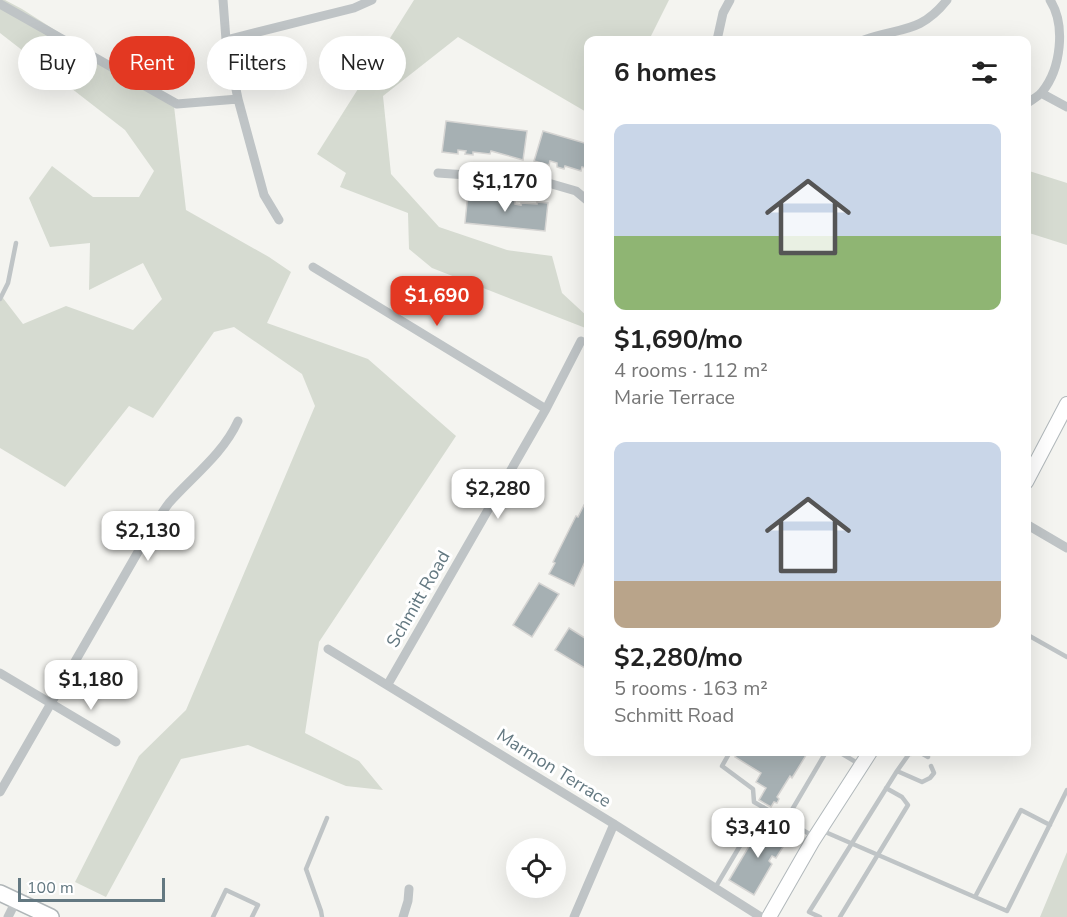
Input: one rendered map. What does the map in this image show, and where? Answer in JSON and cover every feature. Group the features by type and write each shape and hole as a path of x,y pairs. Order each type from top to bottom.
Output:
{"main road":[{"path":"1031,472 1067,404"},
{"path":"769,917 818,833 867,756"},
{"path":"0,893 51,917"}],"street":[{"path":"223,0 226,36"},
{"path":"242,36 354,8 372,0"},
{"path":"718,36 723,13 730,0"},
{"path":"875,36 916,27 937,13 947,0"},
{"path":"1031,100 1041,93 1052,75 1059,50 1059,27 1054,6 1050,0"},
{"path":"0,4 177,104 238,99"},
{"path":"236,90 264,195 279,220"},
{"path":"1041,93 1067,107"},
{"path":"438,173 538,180 576,191 584,198"},
{"path":"313,267 546,410"},
{"name":"Schmitt Road","path":"388,684 546,410 581,341"},
{"path":"0,792 168,504 225,444 238,421"},
{"path":"1031,527 1067,548"},
{"name":"Marmon Terrace","path":"328,649 388,684 761,917"},
{"path":"0,673 116,742"},
{"path":"574,917 614,824"},
{"path":"403,917 409,889"},
{"path":"8,917 16,901"}],"lane":[{"path":"0,299 8,283 16,243"},
{"path":"1031,637 1067,657"},
{"path":"728,756 722,766 753,789 754,802 786,820 851,843 1007,911 1067,789"},
{"path":"786,820 824,756"},
{"path":"846,756 861,765"},
{"path":"819,917 809,912 908,756"},
{"path":"897,771 922,782 934,773 931,766"},
{"path":"840,917 908,805 902,797 886,788"},
{"path":"715,888 763,807"},
{"path":"975,897 1021,810 1050,825"},
{"path":"322,917 306,869 327,818"},
{"path":"213,917 226,890 258,905 252,917"}],"shaded area":[{"path":"0,0 5,0 64,36 18,36 18,47 0,33"},
{"path":"414,0 669,0 651,36 584,36 584,111 458,37 406,78 406,36 391,36"},
{"path":"97,57 109,65 109,90 149,90 174,106 186,210 291,272 267,323 368,359 456,436 319,642 305,733 359,761 383,790 346,786 248,745 181,759 106,897 75,882 139,756 186,710 315,406 302,374 234,327 214,332 153,418 129,406 65,487 0,448 0,300 3,298 23,324 66,306 133,330 162,299 143,263 89,290 90,243 50,247 29,198 52,166 93,197 139,197 154,171 125,130 73,90 97,90"},
{"path":"357,90 391,90 383,96 391,174 439,227 507,250 552,256 562,293 584,313 584,327 432,268 409,249 408,213 340,187 346,173 317,154"},
{"path":"1031,172 1067,183 1067,245 1031,234"},
{"path":"1067,852 1067,917 1040,917"}],"building":[{"path":"446,121 527,131 523,160 491,151 490,154 473,152 473,155 458,150 458,154 442,152"},
{"path":"543,131 584,143 584,168 582,167 581,171 565,166 564,169 557,167 557,163 550,161 549,165 534,161"},
{"path":"468,192 483,194 483,197 490,198 491,195 498,196 498,199 515,200 515,204 521,205 521,203 548,203 545,231 465,223"},
{"path":"584,505 584,564 574,586 549,574 576,516 578,517"},
{"path":"539,583 559,594 532,637 513,625"},
{"path":"569,628 584,637 584,668 555,650"},
{"path":"806,756 777,797 779,799 777,803 774,802 771,807 759,800 766,788 756,782 761,773 735,757"},
{"path":"762,824 788,839 776,858 772,856 769,861 772,864 754,895 729,880"}]}
